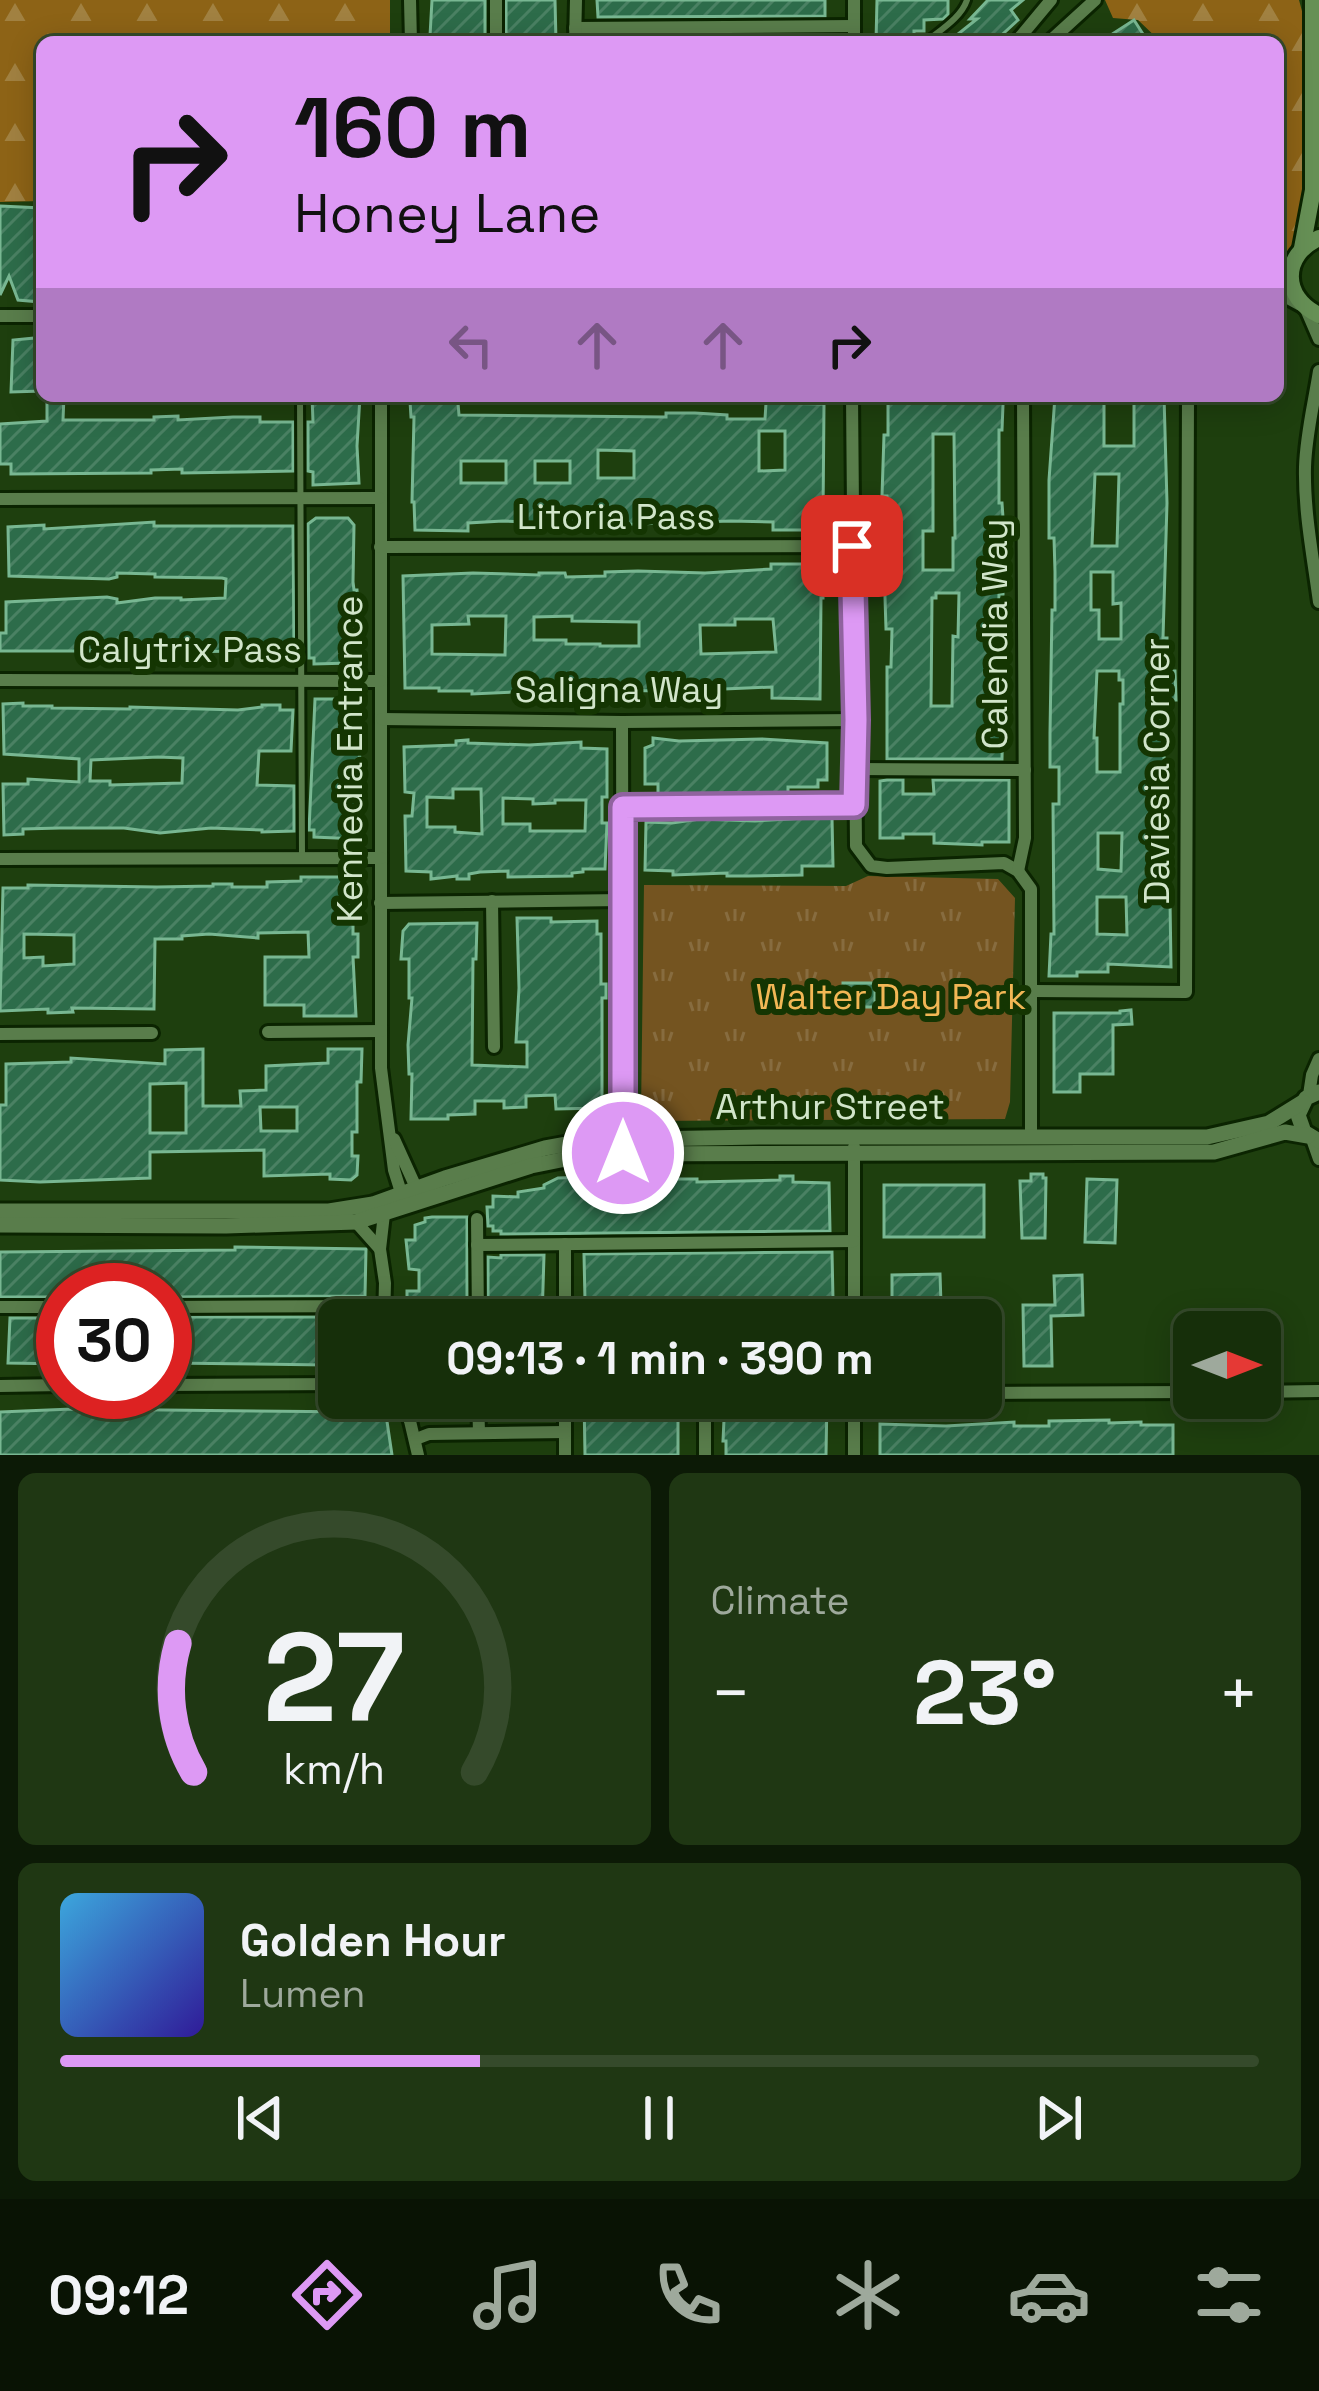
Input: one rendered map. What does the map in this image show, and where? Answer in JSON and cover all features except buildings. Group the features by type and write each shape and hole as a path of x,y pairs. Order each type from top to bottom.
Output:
{"main road":[{"path":"1299,0 1313,52"},
{"path":"1308,309 1291,279 1312,190 1313,0"},
{"path":"1299,252 1319,238"}],"street":[{"path":"410,0 411,36"},
{"path":"496,0 496,36"},
{"path":"575,0 575,35 854,26"},
{"path":"854,0 854,36"},
{"path":"1021,36 1051,0"},
{"path":"1056,36 1095,0"},
{"path":"1284,262 1299,252"},
{"path":"1308,309 1319,339"},
{"path":"0,316 36,316"},
{"path":"1319,370 1305,466 1306,513 1319,602"},
{"name":"Kennedia Entrance","path":"381,402 381,1068 386,1122 411,1196"},
{"path":"851,402 856,847 872,866 1004,863 1018,871"},
{"name":"Calendia Way","path":"1023,402 1025,770 1024,838 1018,871 1031,889 1031,1136"},
{"name":"Daviesia Corner","path":"1033,991 1186,992 1188,402"},
{"path":"0,500 379,498"},
{"name":"Litoria Pass","path":"380,547 852,546"},
{"name":"Calytrix Pass","path":"0,680 380,681"},
{"name":"Saligna Way","path":"382,718 856,720"},
{"path":"622,722 623,1145"},
{"path":"856,769 1025,770"},
{"path":"623,807 854,805"},
{"path":"0,859 381,858"},
{"path":"380,903 623,900"},
{"path":"492,901 494,1046"},
{"path":"268,1032 381,1031"},
{"path":"0,1034 152,1033"},
{"path":"1319,1059 1299,1119 1313,1138 1319,1159"},
{"name":"Arthur Street","path":"623,1145 854,1136 1208,1137 1268,1123 1310,1096"},
{"name":"Arthur Street","path":"0,1211 328,1211 411,1196 544,1148 589,1140 854,1155 1214,1153 1285,1132 1313,1138"},
{"path":"854,1136 854,1299"},
{"name":"Arthur Street","path":"0,1225 356,1222 384,1214 411,1196"},
{"path":"384,1214 380,1249 384,1299"},
{"path":"477,1220 478,1299"},
{"path":"356,1222 380,1249"},
{"path":"477,1245 854,1241"},
{"path":"565,1244 565,1299"},
{"path":"0,1307 36,1307"},
{"path":"192,1307 318,1311"},
{"path":"192,1385 318,1384"},
{"path":"0,1386 36,1385"},
{"path":"1281,1391 1319,1391"},
{"path":"1002,1393 1173,1392"},
{"path":"408,1419 418,1455"},
{"path":"479,1419 479,1432"},
{"path":"566,1419 566,1455"},
{"path":"705,1419 705,1455"},
{"path":"854,1419 854,1455"},
{"path":"416,1439 429,1434 566,1432"}],"lane":[{"path":"934,36 956,18 967,0"},
{"path":"301,402 302,859"}],"green space":[{"path":"0,0 390,0 390,36 36,36 36,201 0,202"},
{"path":"1105,0 1299,0 1313,52 1313,186 1293,263 1284,265 1284,36 1155,36 1138,20 1113,18"},
{"name":"Walter Day Park","path":"868,876 998,879 1015,898 1010,1102 1005,1119 648,1121 641,1113 644,885 846,886"}],"route":[{"path":"623,1153 623,807 854,805 852,546"}]}
